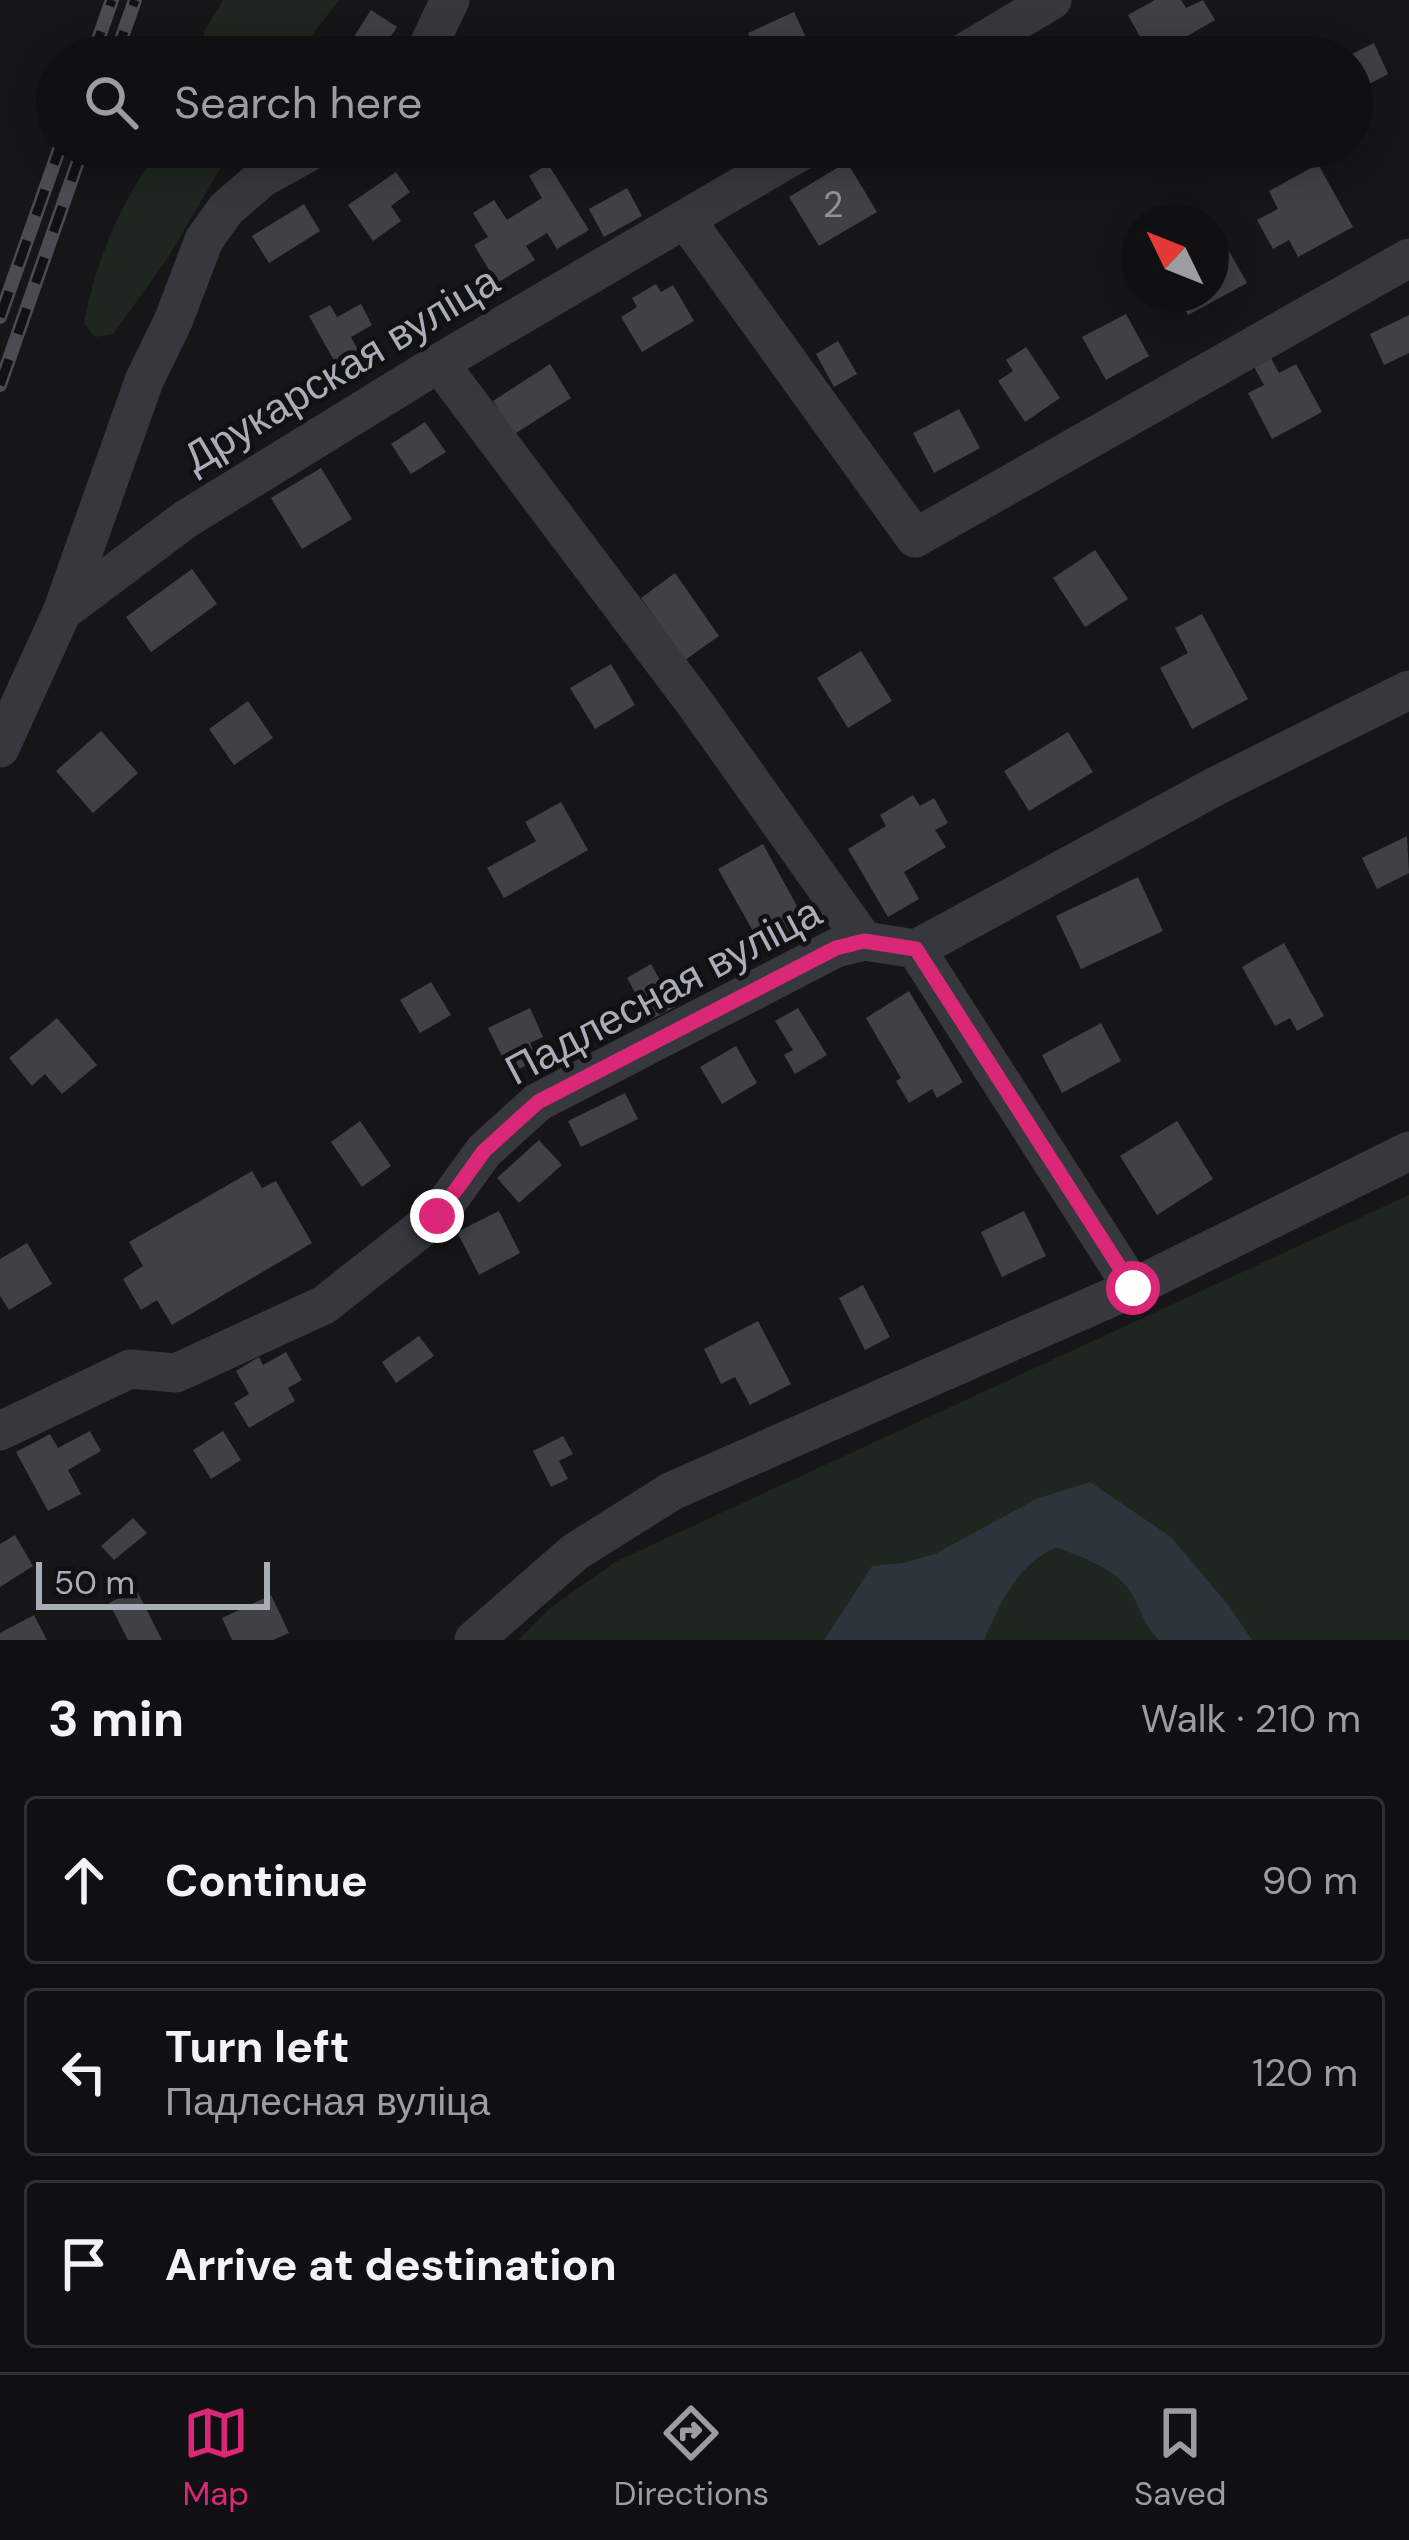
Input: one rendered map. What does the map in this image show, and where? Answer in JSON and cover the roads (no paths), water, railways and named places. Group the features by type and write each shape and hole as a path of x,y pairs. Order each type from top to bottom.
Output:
{"street":[{"path":"433,36 449,0"},
{"path":"992,36 1052,0"},
{"path":"62,612 144,381 204,240 226,209 280,168"},
{"name":"Друкарская вуліца","path":"0,748 62,612 185,519 439,363 773,168"},
{"path":"686,220 915,538 1409,258"},
{"path":"439,363 697,706 864,941"},
{"path":"1133,1288 916,949 1216,786 1409,690"},
{"name":"Падлесная вуліца","path":"0,1431 130,1369 176,1372 325,1305 437,1216 484,1151 538,1102 836,948 864,941 916,949"},
{"path":"474,1640 575,1552 672,1491 1133,1288 1409,1151"}],"railway":[{"path":"99,36 112,0"},
{"path":"122,36 135,0"},
{"path":"0,317 53,168"},
{"path":"0,385 76,168"}]}
